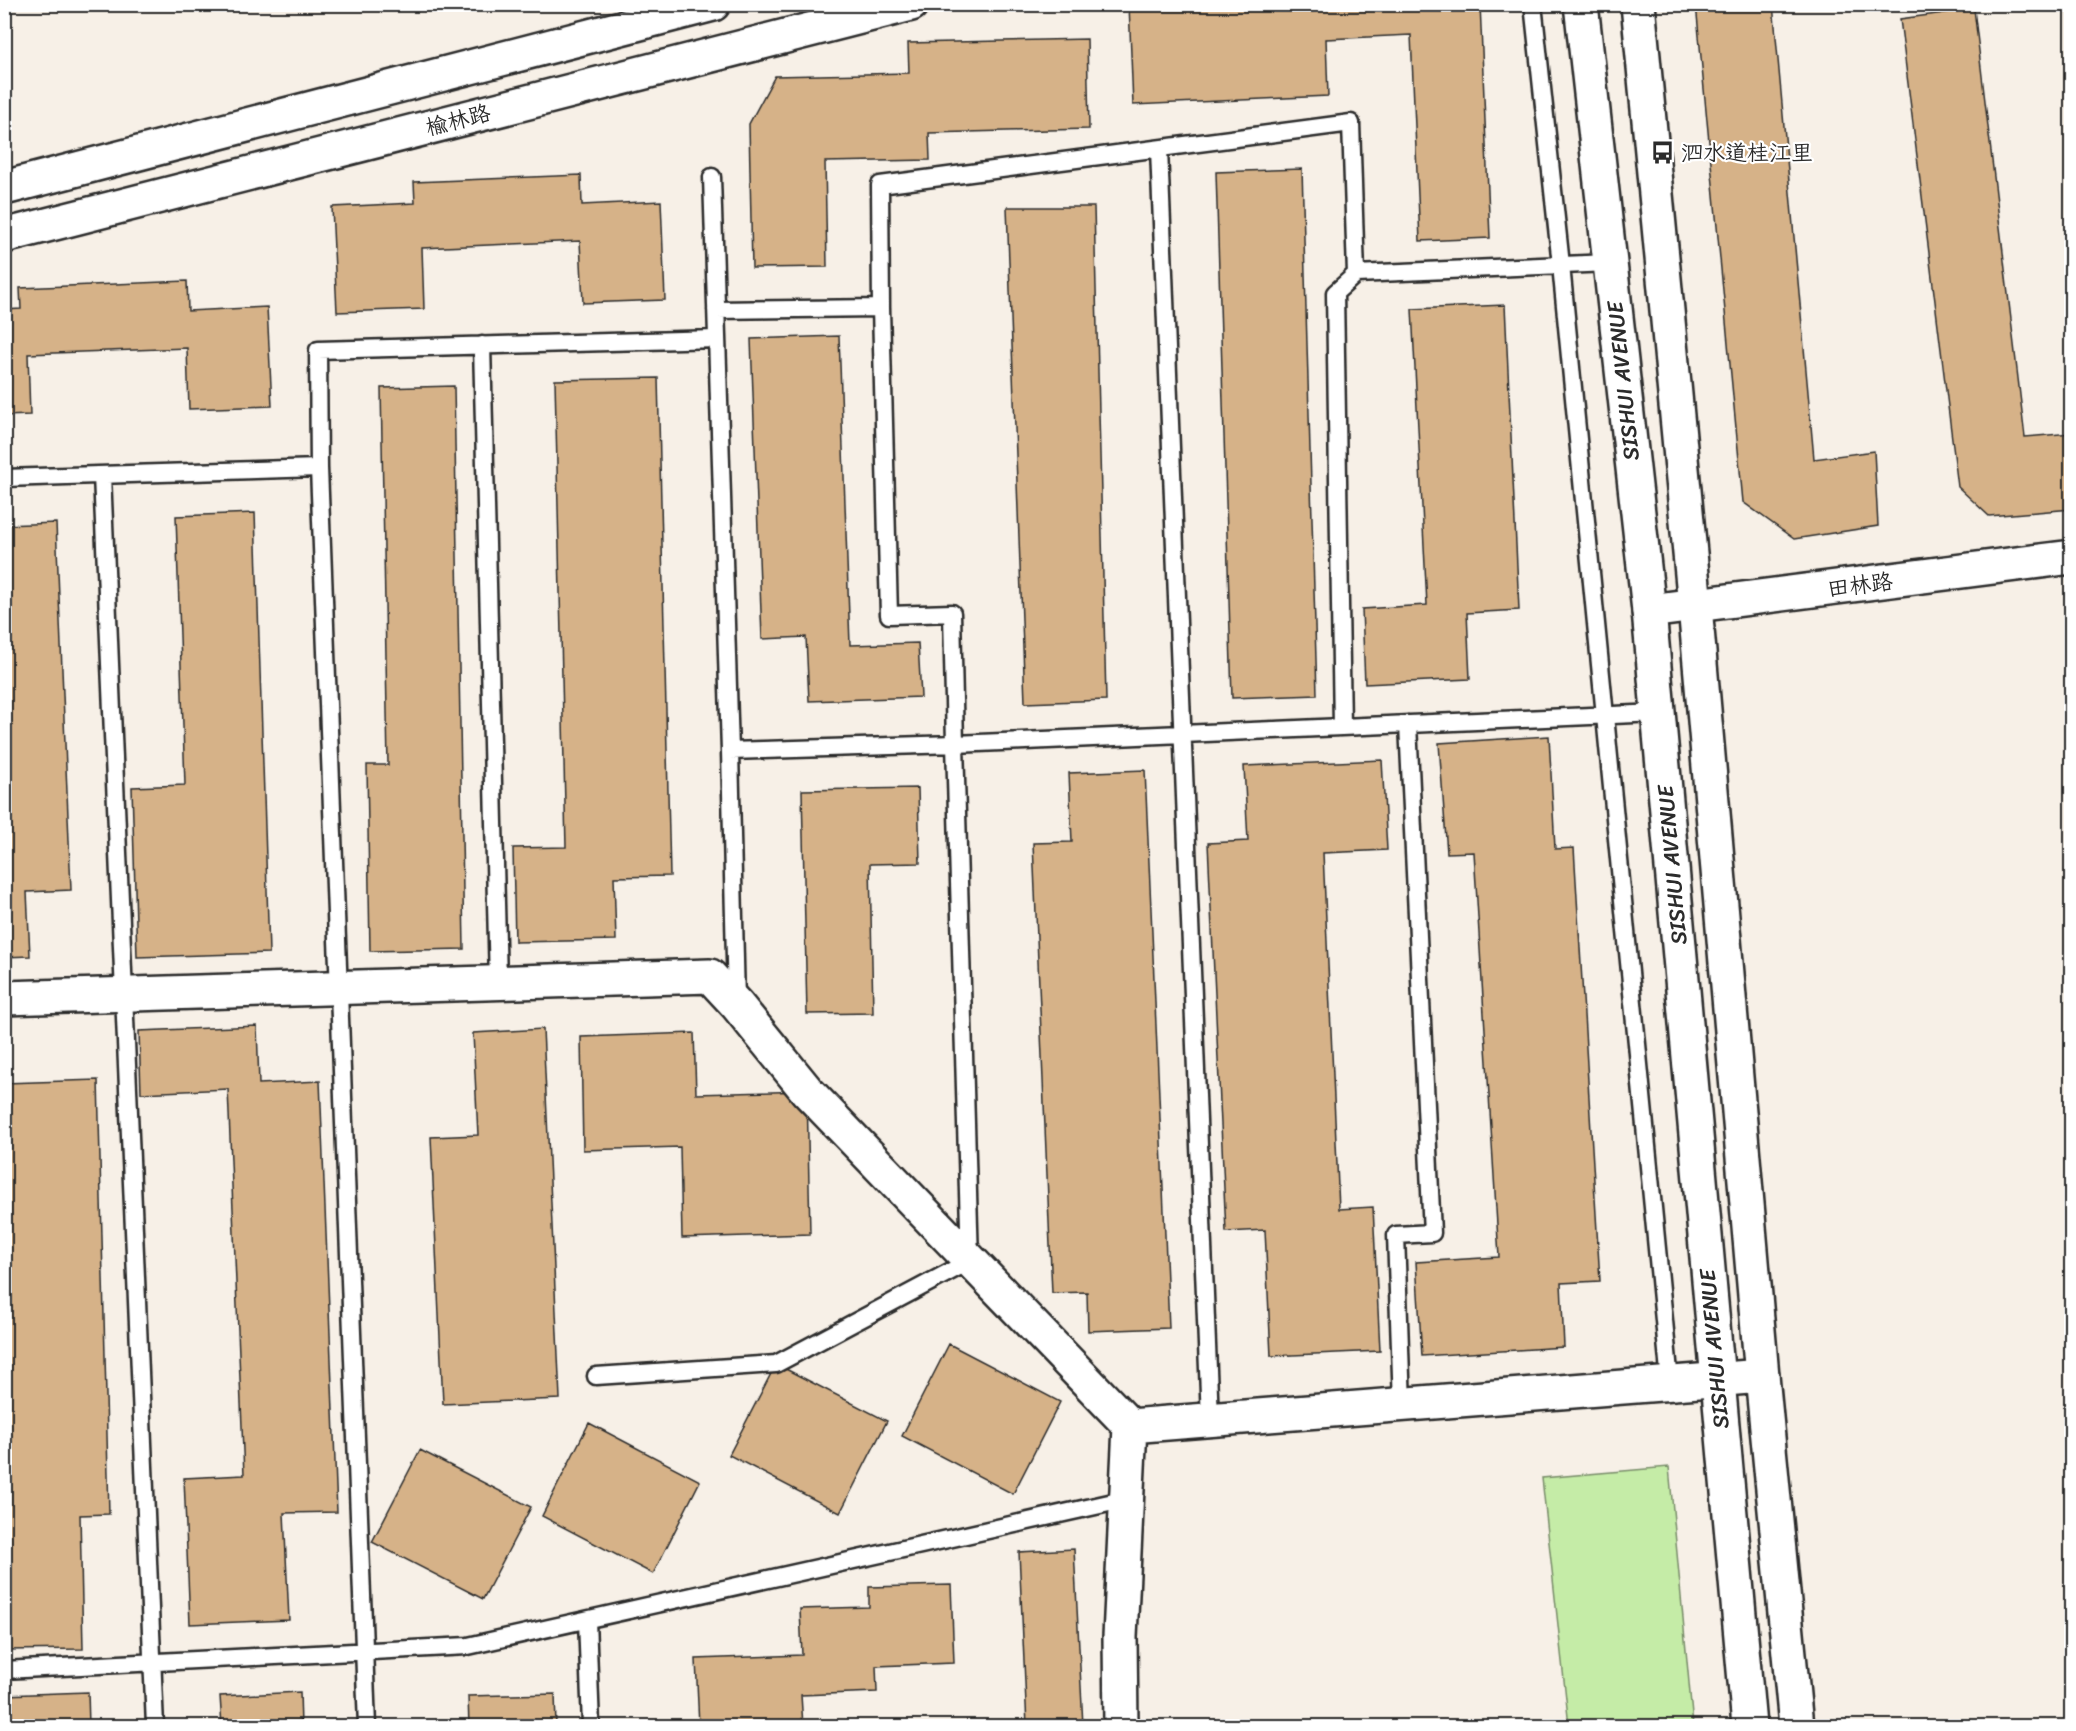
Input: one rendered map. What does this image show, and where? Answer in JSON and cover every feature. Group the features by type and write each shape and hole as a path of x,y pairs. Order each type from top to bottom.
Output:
{"street":[{"path":"4,188 713,4"},
{"name":"榆林路","path":"4,236 911,4"},
{"name":"SISHUI AVENUE","path":"1581,4 1649,611 1749,1726"},
{"name":"SISHUI AVENUE","path":"1638,4 1695,606 1762,1376 1796,1726"},
{"name":"田林路","path":"1649,611 2072,557"},
{"path":"4,998 710,976 737,1005 807,1091 1130,1426 1120,1637 1121,1726"},
{"path":"1130,1426 1762,1376"}],"lane":[{"path":"1533,4 1561,265 1671,1382"},
{"path":"596,1376 776,1364 970,1261 952,613 889,615 880,185 1351,123 1356,274"},
{"path":"1159,149 1210,1419"},
{"path":"712,177 737,1005"},
{"path":"1342,727 1335,293 1356,274 1610,262"},
{"path":"716,310 881,308"},
{"path":"367,1726 319,468 318,350 717,339"},
{"path":"482,345 498,982"},
{"path":"4,478 319,468"},
{"path":"102,475 155,1726"},
{"path":"730,752 1658,713"},
{"path":"1402,1404 1396,1235 1432,1233 1408,724"},
{"path":"4,1670 468,1647 1127,1499"},
{"path":"587,1620 591,1726"}],"green space":[{"path":"1669,1467 1693,1726 1569,1726 1542,1478"}],"building":[{"path":"1129,4 1480,4 1490,238 1420,241 1411,35 1326,39 1328,96 1133,105"},
{"path":"1696,4 1773,4 1814,459 1874,451 1878,526 1794,539 1743,502"},
{"path":"1974,9 2025,437 2072,433 2072,509 1989,516 1958,487 1900,19"},
{"path":"1087,39 1089,129 929,133 930,160 825,162 827,267 752,268 749,124 775,76 909,73 908,43"},
{"path":"1302,169 1317,695 1232,698 1216,172"},
{"path":"581,175 582,205 661,201 665,300 583,303 580,241 422,248 424,309 337,312 332,207 415,203 414,182"},
{"path":"1007,207 1094,207 1106,700 1025,703"},
{"path":"187,281 188,311 267,307 272,406 189,409 187,348 28,354 30,415 4,416 4,310 21,309 20,288"},
{"path":"1505,305 1519,610 1467,613 1470,679 1365,684 1362,609 1427,605 1412,309"},
{"path":"839,336 850,645 918,643 921,697 809,701 806,637 762,639 751,339"},
{"path":"658,378 670,876 614,877 616,940 515,942 513,848 566,847 555,380"},
{"path":"454,386 464,949 370,951 367,765 388,765 381,388"},
{"path":"255,513 269,953 137,957 132,787 185,785 176,516"},
{"path":"56,523 71,890 27,892 30,956 4,957 4,525"},
{"path":"1549,736 1555,849 1574,848 1600,1281 1561,1283 1564,1347 1422,1356 1416,1262 1499,1257 1474,852 1447,853 1439,743"},
{"path":"1382,760 1387,850 1323,853 1339,1209 1373,1207 1380,1351 1271,1356 1265,1230 1226,1232 1208,843 1248,841 1244,766"},
{"path":"1145,770 1169,1328 1088,1331 1087,1292 1052,1293 1033,843 1072,842 1069,773"},
{"path":"918,788 920,863 870,864 873,1013 807,1014 802,790"},
{"path":"257,1026 259,1084 320,1081 337,1512 284,1513 289,1620 190,1624 184,1478 244,1475 228,1089 141,1093 139,1031"},
{"path":"543,1029 560,1399 443,1404 431,1137 478,1135 473,1033"},
{"path":"694,1033 696,1094 807,1091 810,1234 682,1238 680,1147 583,1150 581,1037"},
{"path":"98,1080 109,1514 80,1515 83,1649 4,1650 4,1506 9,1505 4,1309 4,1083"},
{"path":"949,1344 1060,1402 1013,1494 902,1436"},
{"path":"776,1364 887,1421 840,1513 729,1455"},
{"path":"589,1423 700,1481 653,1574 542,1516"},
{"path":"420,1450 531,1507 483,1599 372,1542"},
{"path":"1074,1549 1083,1726 1027,1726 1019,1552"},
{"path":"951,1585 954,1663 876,1666 877,1692 801,1695 803,1726 699,1726 696,1659 802,1655 800,1609 869,1607 869,1587"},
{"path":"88,1692 89,1726 4,1726 4,1695"},
{"path":"300,1692 301,1726 222,1726 220,1696"},
{"path":"555,1694 556,1726 469,1726 468,1696"}],"place":[{"name":"泗水道桂江里","path":"1663,152"}]}
